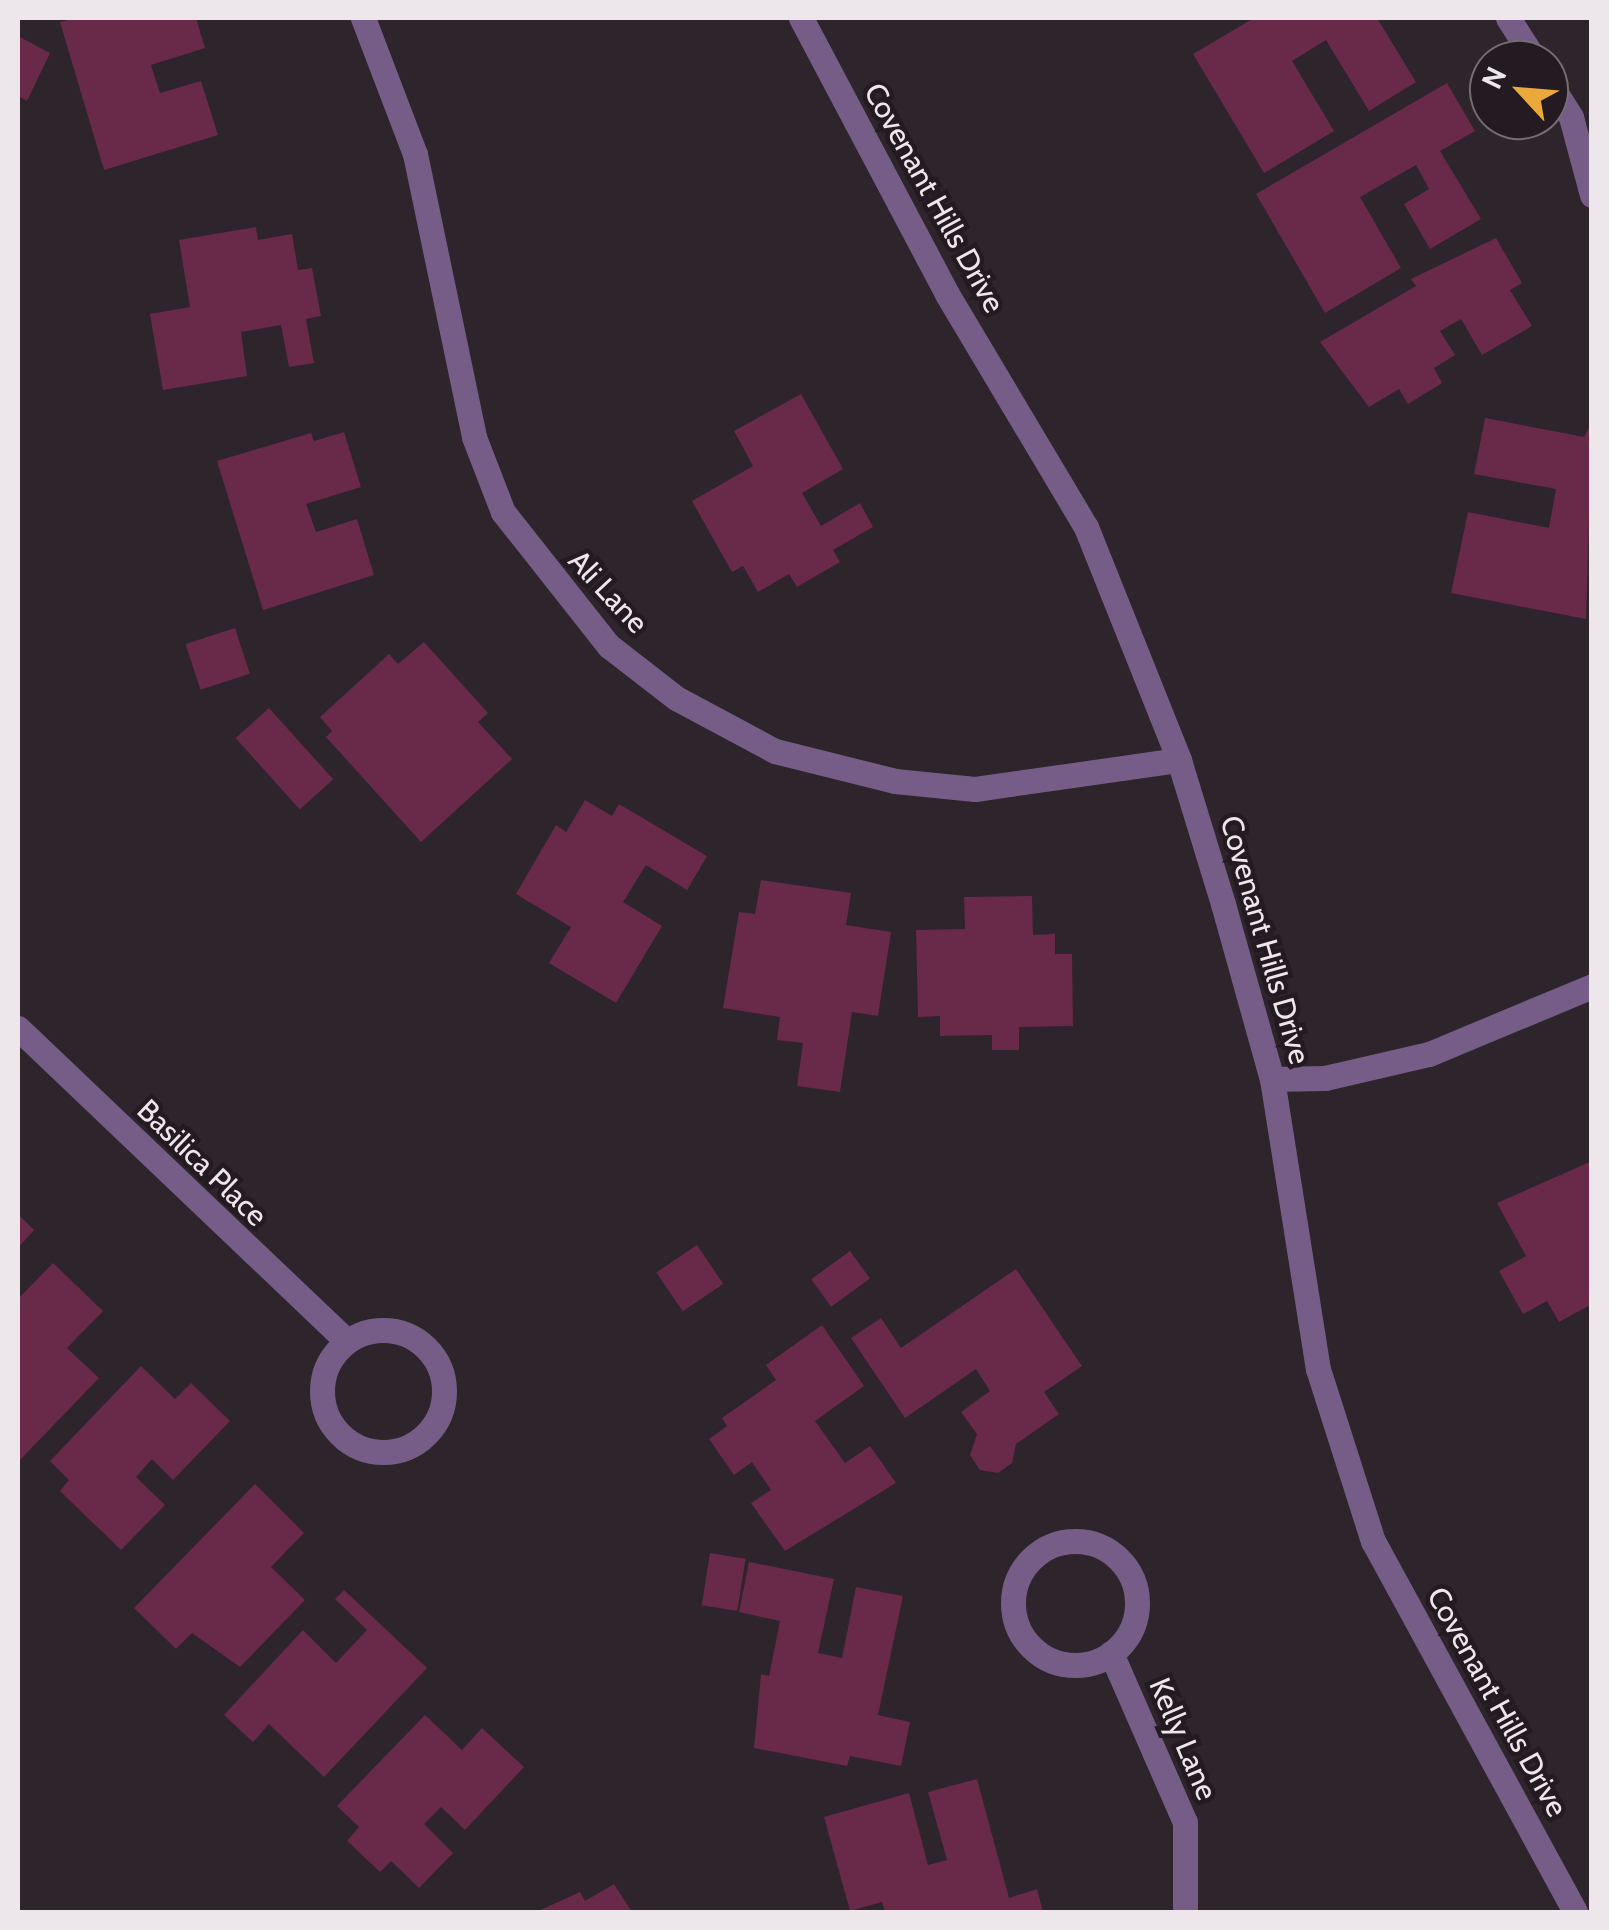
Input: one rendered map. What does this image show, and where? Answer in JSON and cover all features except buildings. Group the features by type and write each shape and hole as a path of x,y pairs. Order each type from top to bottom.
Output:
{"street":[{"name":"Ali Lane","path":"363,18 420,171 474,437 503,512 609,646 676,698 775,751 895,781 974,789 1179,760"},
{"name":"Covenant Hills Drive","path":"801,18 946,294 1086,527 1179,760 1272,1079 1318,1368 1373,1541 1575,1912"},
{"path":"1508,18 1522,40"},
{"path":"1581,119 1592,195"},
{"path":"1272,1079 1324,1078 1429,1054 1592,986"},
{"name":"Basilica Place","path":"18,1028 346,1340"},
{"path":"392,1329 433,1354 445,1400 420,1441 374,1452 334,1428 322,1382 346,1340 392,1329"},
{"path":"1084,1542 1124,1566 1136,1613 1111,1653 1065,1665 1024,1640 1013,1594 1038,1553 1084,1542"},
{"name":"Kelly Lane","path":"1111,1653 1184,1822 1186,1912"}]}
